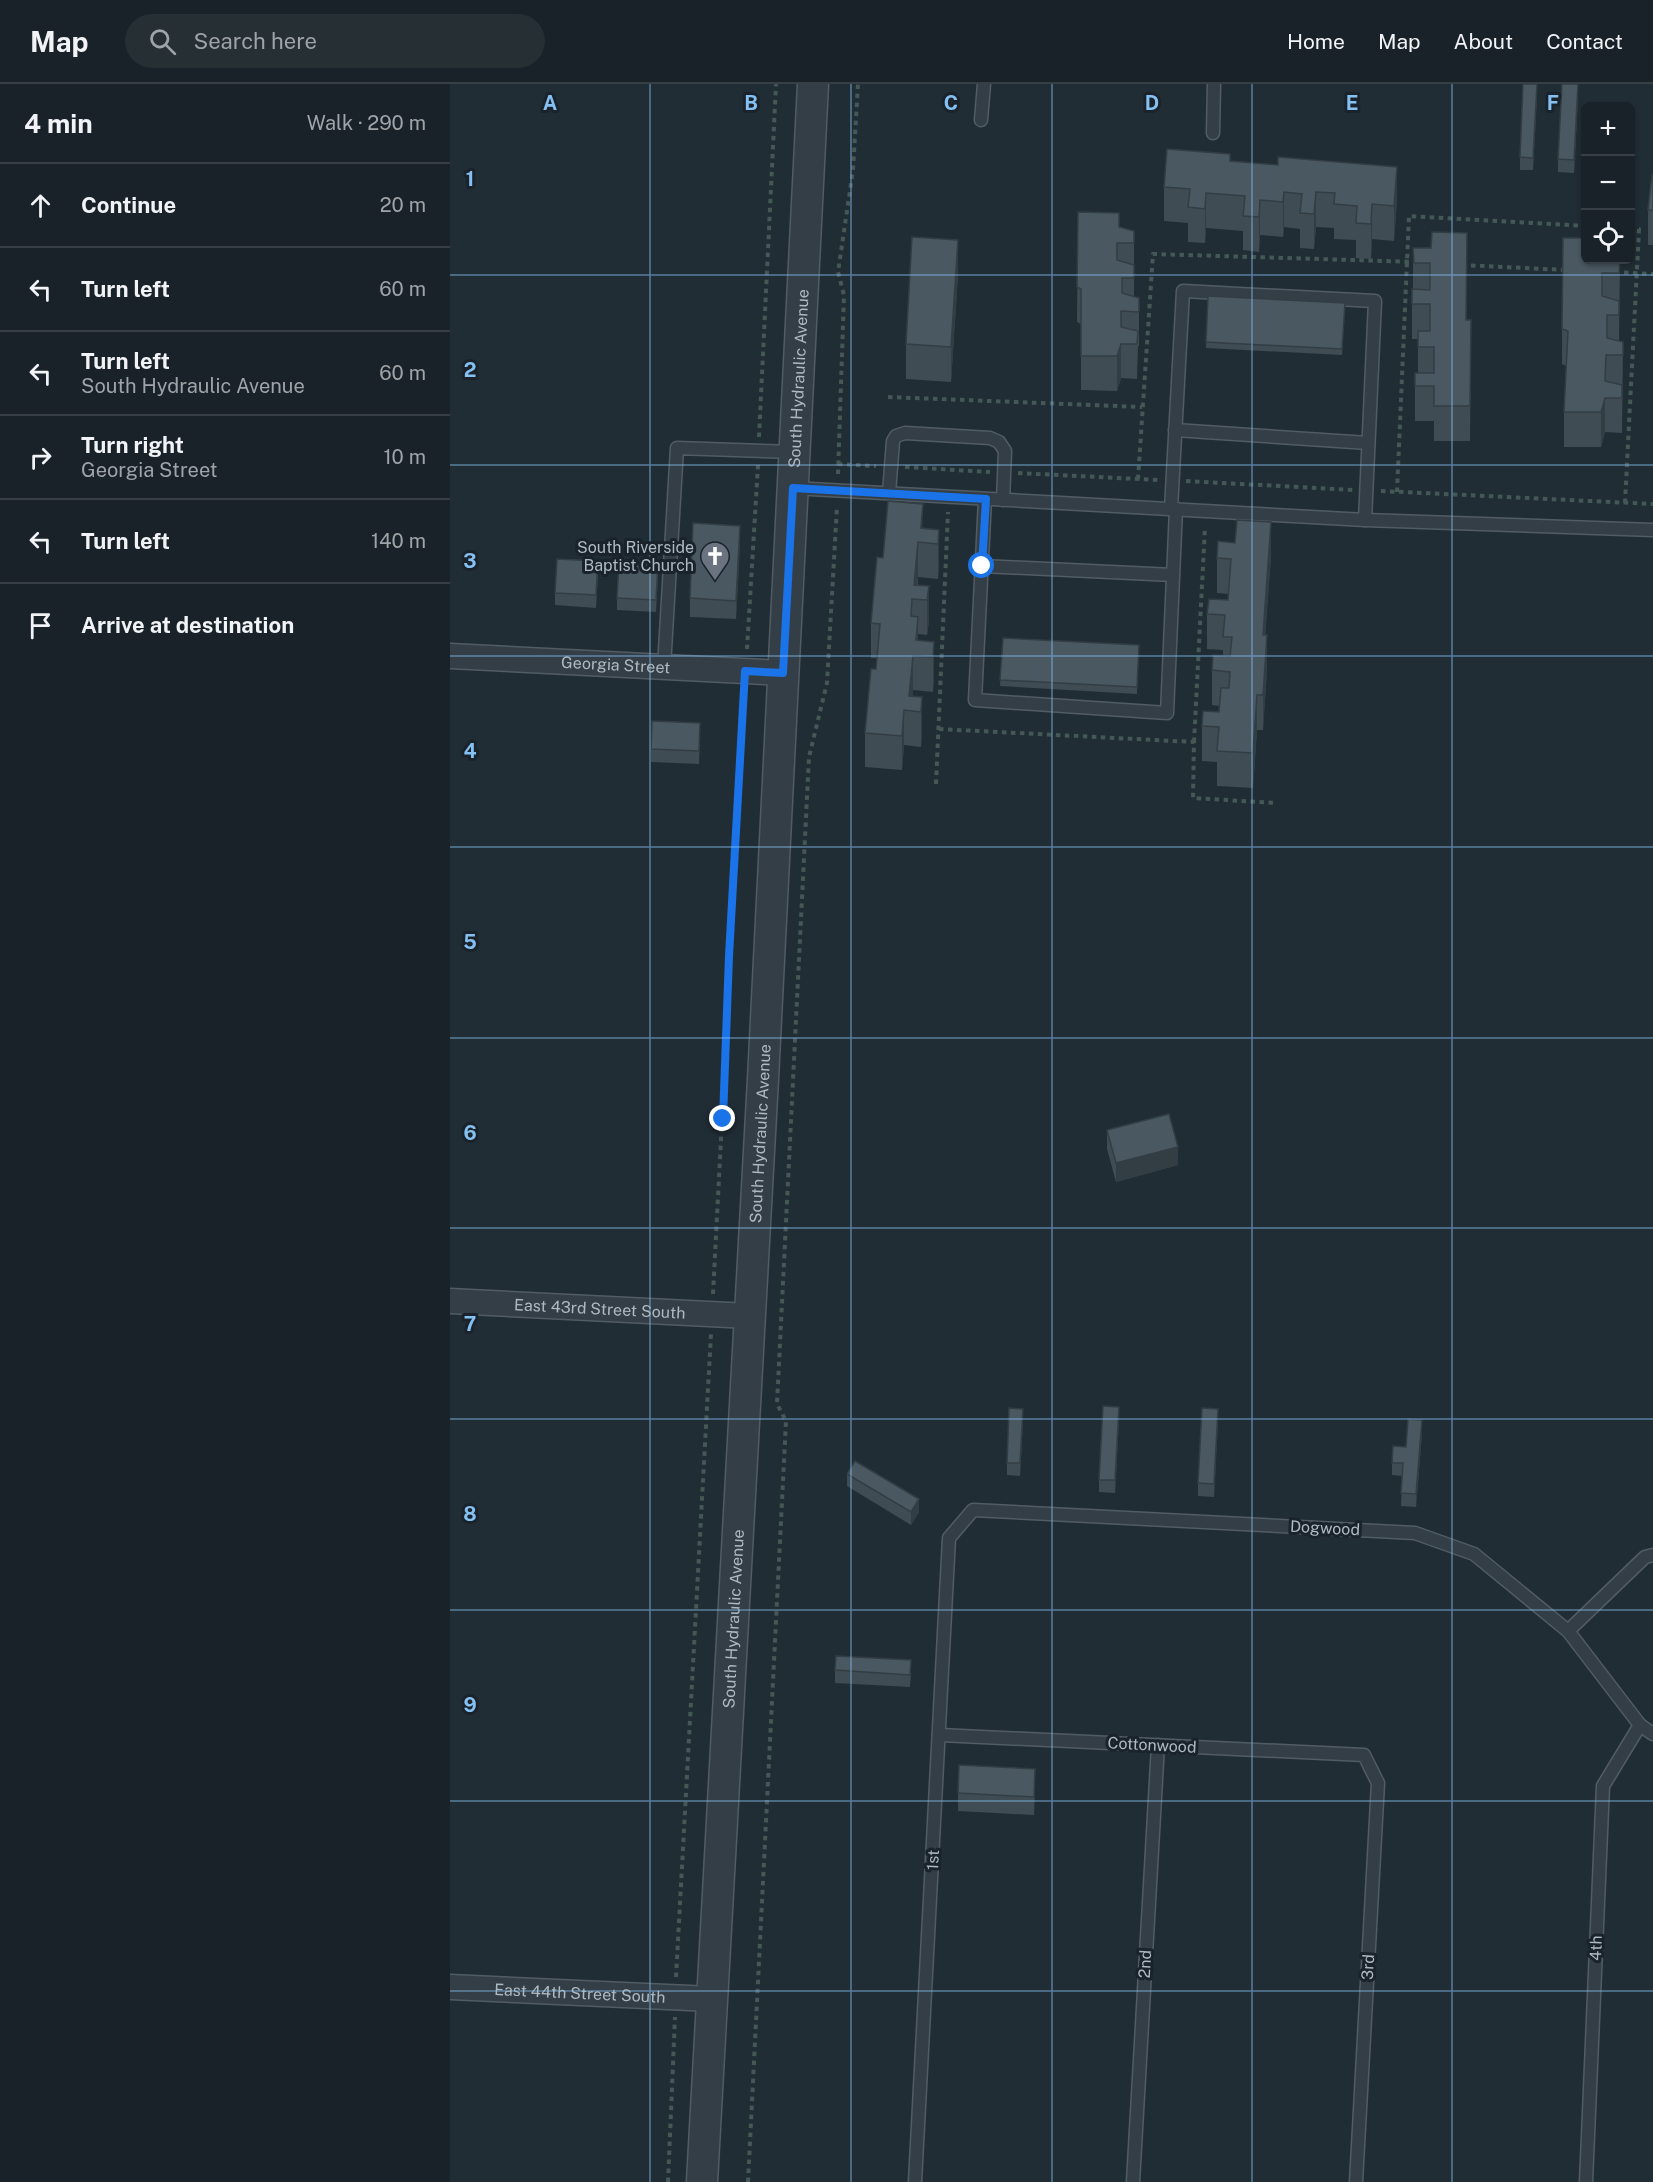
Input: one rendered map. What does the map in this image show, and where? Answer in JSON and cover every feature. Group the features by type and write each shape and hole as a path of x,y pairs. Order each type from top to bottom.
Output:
{"street":[{"name":"South Hydraulic Avenue","path":"702,2182 813,84"},
{"name":"Georgia Street","path":"450,656 783,673"},
{"name":"East 43rd Street South","path":"450,1300 749,1316"},
{"name":"East 44th Street South","path":"450,1987 712,1999"}],"lane":[{"path":"981,120 984,84"},
{"path":"1213,133 1214,84"},
{"path":"986,499 975,700 1167,713 1173,575 1172,481 1183,291 1375,302 1365,520"},
{"path":"1175,430 1368,443"},
{"path":"889,493 892,441 896,436 905,433 990,438 999,442 1005,451 1003,500"},
{"path":"664,667 677,448 795,452"},
{"path":"793,488 1365,520 1653,530"},
{"path":"982,566 1173,575"},
{"name":"Dogwood","path":"949,1538 973,1510 1415,1533 1474,1554 1568,1631"},
{"name":"1st","path":"915,2182 949,1538"},
{"path":"1653,1555 1645,1557 1568,1631 1640,1725 1653,1734"},
{"name":"4th","path":"1586,2182 1603,1786 1640,1725"},
{"name":"Cottonwood","path":"940,1735 1364,1755"},
{"name":"2nd","path":"1133,2182 1158,1745"},
{"name":"3rd","path":"1356,2182 1378,1783 1364,1755"}],"path":[{"path":"668,2182 675,1997 776,84"},
{"path":"748,2182 786,1433 786,1421 777,1404 809,757 827,683 844,295 838,272 853,170 858,84"},
{"path":"1397,492 1408,216 1581,226"},
{"path":"1625,503 1639,229 1635,229"},
{"path":"888,397 1143,407"},
{"path":"838,464 1653,504"},
{"path":"936,784 948,508"},
{"path":"1206,523 1193,798 1276,803"},
{"path":"939,729 1194,742"}],"building":[{"path":"1523,84 1537,84 1533,158 1520,157"},
{"path":"1562,84 1578,84 1574,160 1558,159"},
{"path":"1167,149 1230,154 1230,161 1278,165 1278,157 1397,167 1394,206 1372,204 1371,224 1356,223 1357,206 1334,204 1335,193 1316,192 1314,214 1300,213 1302,194 1284,192 1283,202 1260,200 1259,217 1243,216 1245,196 1206,193 1205,209 1188,207 1190,189 1164,187"},
{"path":"1652,175 1653,210 1648,210"},
{"path":"1078,212 1119,213 1119,227 1134,231 1134,243 1117,243 1117,260 1134,265 1134,278 1122,278 1122,293 1139,298 1139,312 1121,311 1121,327 1138,331 1137,344 1121,344 1117,356 1081,356 1081,289 1077,287"},
{"path":"1432,232 1467,233 1466,320 1471,320 1470,406 1434,406 1434,386 1415,386 1415,373 1434,373 1434,347 1418,347 1418,331 1430,331 1430,304 1412,304 1412,289 1430,290 1430,263 1414,263 1413,248 1431,248"},
{"path":"912,237 958,240 951,347 906,344"},
{"path":"1563,238 1581,238 1581,264 1620,264 1619,273 1602,273 1602,296 1619,301 1619,315 1607,315 1607,338 1623,342 1623,355 1606,355 1605,381 1622,385 1622,398 1605,398 1601,412 1564,412 1568,331 1562,329"},
{"path":"1208,296 1345,303 1342,349 1206,342"},
{"path":"888,501 923,504 921,528 939,530 938,544 918,542 914,585 929,586 927,600 912,599 911,616 918,617 916,640 934,642 933,657 913,656 909,696 922,697 921,712 904,710 902,736 865,733 871,669 876,669 880,624 871,623 877,557 883,558"},
{"path":"1237,520 1271,522 1263,635 1267,635 1263,695 1257,695 1253,753 1217,751 1219,727 1202,726 1203,711 1219,712 1221,688 1229,688 1230,672 1212,670 1213,655 1230,656 1232,637 1223,637 1225,615 1207,614 1209,599 1228,600 1231,559 1217,558 1218,541 1235,543"},
{"name":"South Riverside Baptist Church","path":"693,523 740,526 736,601 690,598"},
{"path":"557,559 598,561 596,595 555,593"},
{"path":"619,562 658,564 656,600 617,598"},
{"path":"1003,638 1139,645 1137,687 1000,680"},
{"path":"652,721 700,723 699,751 651,749"},
{"path":"1169,1114 1178,1147 1116,1163 1107,1130"},
{"path":"1103,1406 1119,1407 1115,1480 1099,1480"},
{"path":"1009,1408 1023,1409 1020,1463 1007,1463"},
{"path":"1202,1408 1218,1409 1214,1484 1198,1483"},
{"path":"1408,1419 1422,1420 1416,1494 1401,1493 1403,1463 1392,1463 1393,1446 1406,1447"},
{"path":"855,1461 919,1499 911,1512 847,1474"},
{"path":"836,1656 911,1660 910,1675 835,1670"},
{"path":"959,1765 1035,1769 1034,1797 958,1793"}],"place":[{"name":"South Riverside Baptist Church","path":"715,582"}],"route":[{"path":"723,1119 729,956 745,671 783,673 793,488 986,499 982,566"}]}
